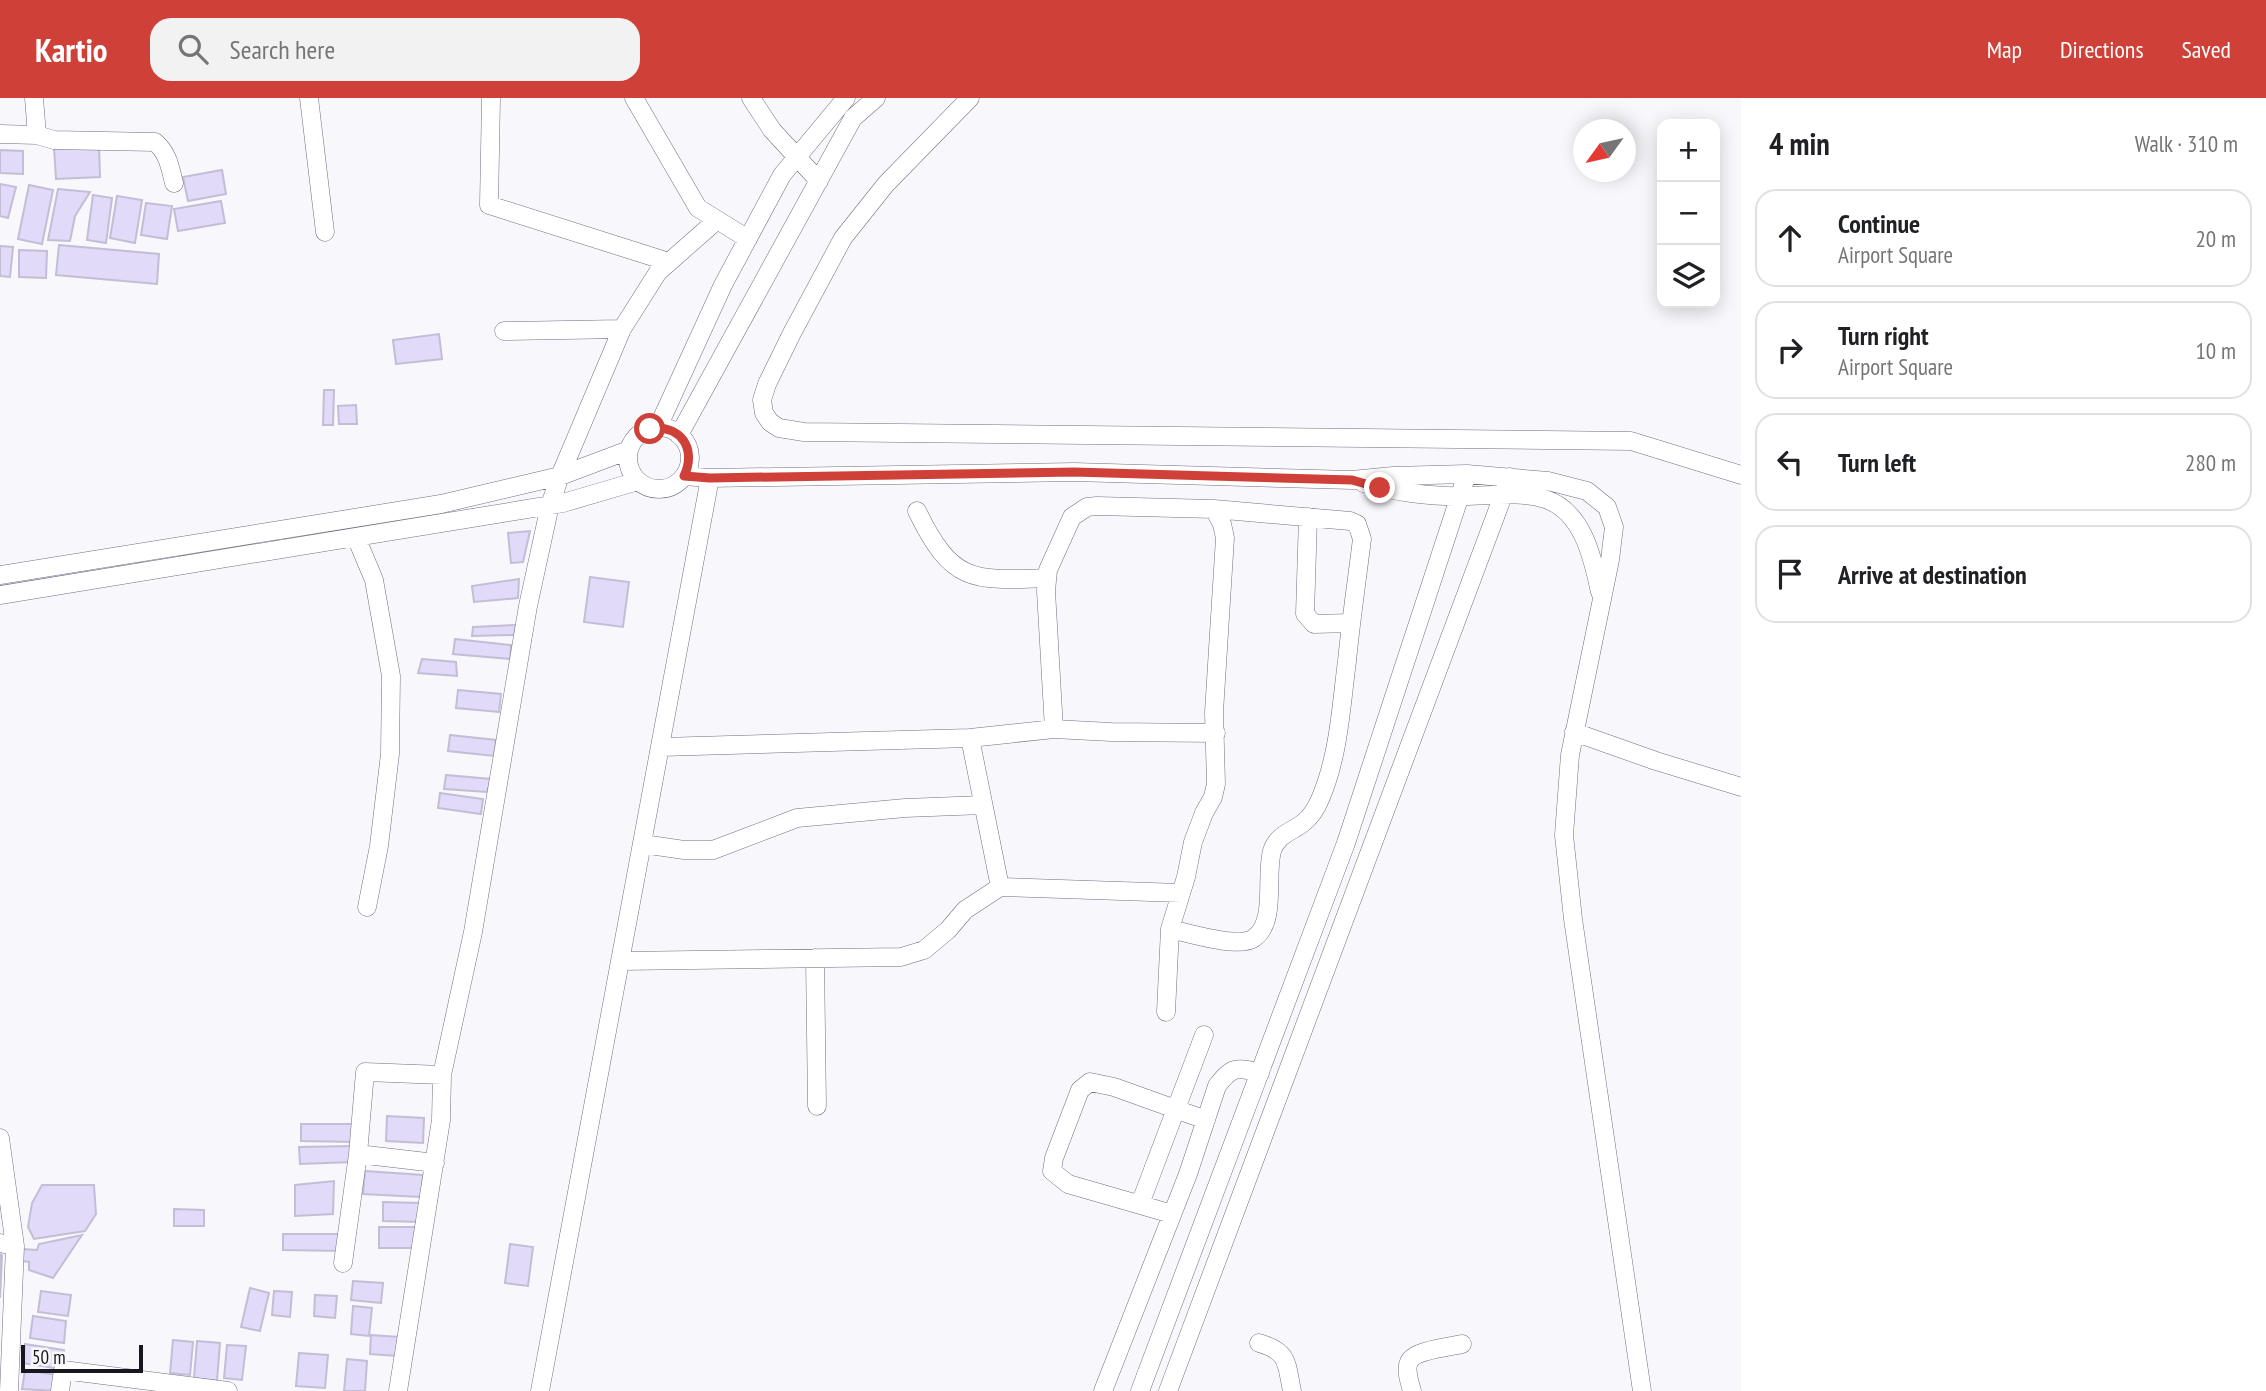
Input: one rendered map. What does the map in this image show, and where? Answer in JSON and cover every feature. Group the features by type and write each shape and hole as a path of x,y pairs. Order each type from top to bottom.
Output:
{"street":[{"path":"34,98 37,135"},
{"path":"309,98 324,232"},
{"path":"491,98 489,205 669,262"},
{"path":"634,98 698,208 748,239"},
{"path":"751,98 772,131 818,181"},
{"path":"658,427 723,285 782,174 846,98"},
{"path":"679,435 853,118 876,98"},
{"path":"970,98 886,184 844,238 767,384 762,400 764,413 770,422 779,428 804,432 1631,441 1741,475"},
{"path":"0,134 37,135 54,140 155,142 163,149 174,183"},
{"path":"398,1391 441,1120 442,1075 473,932 528,606 550,505 622,329 658,272 717,220"},
{"path":"504,331 622,329"},
{"path":"658,427 679,435 689,450 690,459 684,476 668,488 647,487 638,481 629,466 632,443 643,432 658,427"},
{"path":"0,575 441,504 560,476 629,450"},
{"path":"684,476 710,478 1074,472 1352,480 1468,474 1548,481 1587,491 1607,507 1614,527 1610,560 1570,755 1564,835 1573,919 1642,1391"},
{"path":"1140,1391 1346,843 1468,474"},
{"path":"1168,1391 1510,477"},
{"path":"540,1391 710,478"},
{"path":"1352,480 1380,488 1460,496 1526,495 1546,499 1560,507 1572,519 1593,558 1601,603"},
{"path":"0,595 550,505 638,481"},
{"path":"1054,729 1047,578 1054,553 1072,517 1087,507 1207,507 1350,521 1357,524 1362,539 1339,731 1321,797 1312,813 1302,824 1285,833 1272,852 1267,918 1261,930 1246,942 1233,942 1170,929"},
{"path":"1166,1012 1170,929 1193,842 1216,784 1214,712 1224,538 1222,524 1214,509"},
{"path":"918,510 930,537 948,560 967,575 1000,580 1047,578"},
{"path":"1308,517 1305,614 1314,624 1351,624"},
{"path":"356,537 374,580 391,676 390,754 379,846 367,907"},
{"path":"661,747 970,738 1054,729 1216,733"},
{"path":"1574,733 1741,787"},
{"path":"970,738 1000,887"},
{"path":"643,844 684,850 712,850 797,818 905,808 983,805"},
{"path":"622,961 901,957 924,950 965,910 1000,887 1181,893"},
{"path":"815,958 817,1106"},
{"path":"1140,1204 1204,1035"},
{"path":"1103,1391 1172,1214 1217,1086 1224,1076 1234,1069 1242,1068 1261,1073"},
{"path":"343,1263 358,1154 365,1072 442,1075"},
{"path":"1172,1214 1068,1184 1052,1171 1054,1158 1080,1090 1090,1082 1114,1087 1206,1120"},
{"path":"0,1138 7,1245 9,1391"},
{"path":"358,1154 435,1163"},
{"path":"1259,1343 1282,1353 1292,1391"},
{"path":"1412,1391 1408,1369 1413,1357 1462,1344"},
{"path":"60,1391 63,1370 200,1390 214,1388 228,1391"}],"building":[{"path":"99,145 100,177 56,179 54,148"},
{"path":"0,150 23,151 23,174 0,173"},
{"path":"222,170 226,194 188,201 183,177"},
{"path":"0,184 16,187 8,218 0,216"},
{"path":"29,185 53,190 42,244 18,239"},
{"path":"58,189 90,192 75,216 70,241 48,240"},
{"path":"93,195 112,198 106,243 87,240"},
{"path":"117,196 142,200 135,243 110,238"},
{"path":"221,201 225,223 178,231 174,209"},
{"path":"146,203 172,206 167,239 141,235"},
{"path":"59,245 159,254 157,284 56,275"},
{"path":"0,246 13,247 10,277 0,276"},
{"path":"19,250 47,251 46,278 19,277"},
{"path":"439,334 442,359 396,364 393,340"},
{"path":"324,390 334,390 333,425 323,425"},
{"path":"356,405 357,424 339,424 338,406"},
{"path":"530,531 523,562 511,563 508,533"},
{"path":"590,577 629,582 623,627 584,622"},
{"path":"519,579 518,598 474,602 472,586"},
{"path":"516,625 514,635 472,636 473,627"},
{"path":"455,639 511,645 510,659 453,654"},
{"path":"422,659 456,662 457,676 418,673"},
{"path":"458,690 501,694 499,712 456,708"},
{"path":"450,735 496,740 494,756 448,751"},
{"path":"446,775 491,779 487,792 444,789"},
{"path":"440,793 483,799 481,814 438,808"},
{"path":"387,1116 424,1118 423,1143 386,1141"},
{"path":"301,1124 355,1124 356,1142 301,1141"},
{"path":"353,1146 353,1162 300,1164 299,1147"},
{"path":"365,1171 423,1175 421,1197 363,1194"},
{"path":"334,1181 333,1214 295,1216 295,1185"},
{"path":"42,1185 94,1185 96,1214 85,1231 34,1239 28,1227 32,1203"},
{"path":"383,1202 421,1203 420,1222 383,1221"},
{"path":"174,1209 204,1210 204,1226 174,1226"},
{"path":"379,1227 416,1227 416,1248 379,1248"},
{"path":"283,1234 343,1234 343,1251 283,1250"},
{"path":"82,1235 53,1278 29,1270 29,1262 21,1261 23,1249 37,1250 39,1244"},
{"path":"510,1244 533,1247 528,1286 505,1283"},
{"path":"0,1254 2,1255 0,1298"},
{"path":"353,1281 383,1283 381,1303 351,1300"},
{"path":"250,1288 269,1293 260,1331 241,1327"},
{"path":"41,1291 71,1295 68,1316 38,1312"},
{"path":"274,1291 292,1292 290,1317 272,1315"},
{"path":"315,1295 337,1296 335,1318 314,1316"},
{"path":"353,1306 372,1308 369,1336 351,1334"},
{"path":"33,1316 66,1321 64,1343 30,1338"},
{"path":"371,1335 399,1337 397,1356 370,1354"},
{"path":"173,1340 193,1342 190,1375 170,1373"},
{"path":"197,1341 220,1343 217,1381 194,1378"},
{"path":"25,1344 64,1350 61,1369 22,1363"},
{"path":"227,1345 246,1346 242,1380 224,1378"},
{"path":"299,1353 328,1355 325,1388 296,1386"},
{"path":"347,1359 367,1361 365,1391 344,1391"},
{"path":"25,1370 57,1375 55,1391 22,1389"}],"route":[{"path":"650,429 666,428 685,442 690,459 684,476 710,478 1074,472 1352,480 1380,488"}]}
